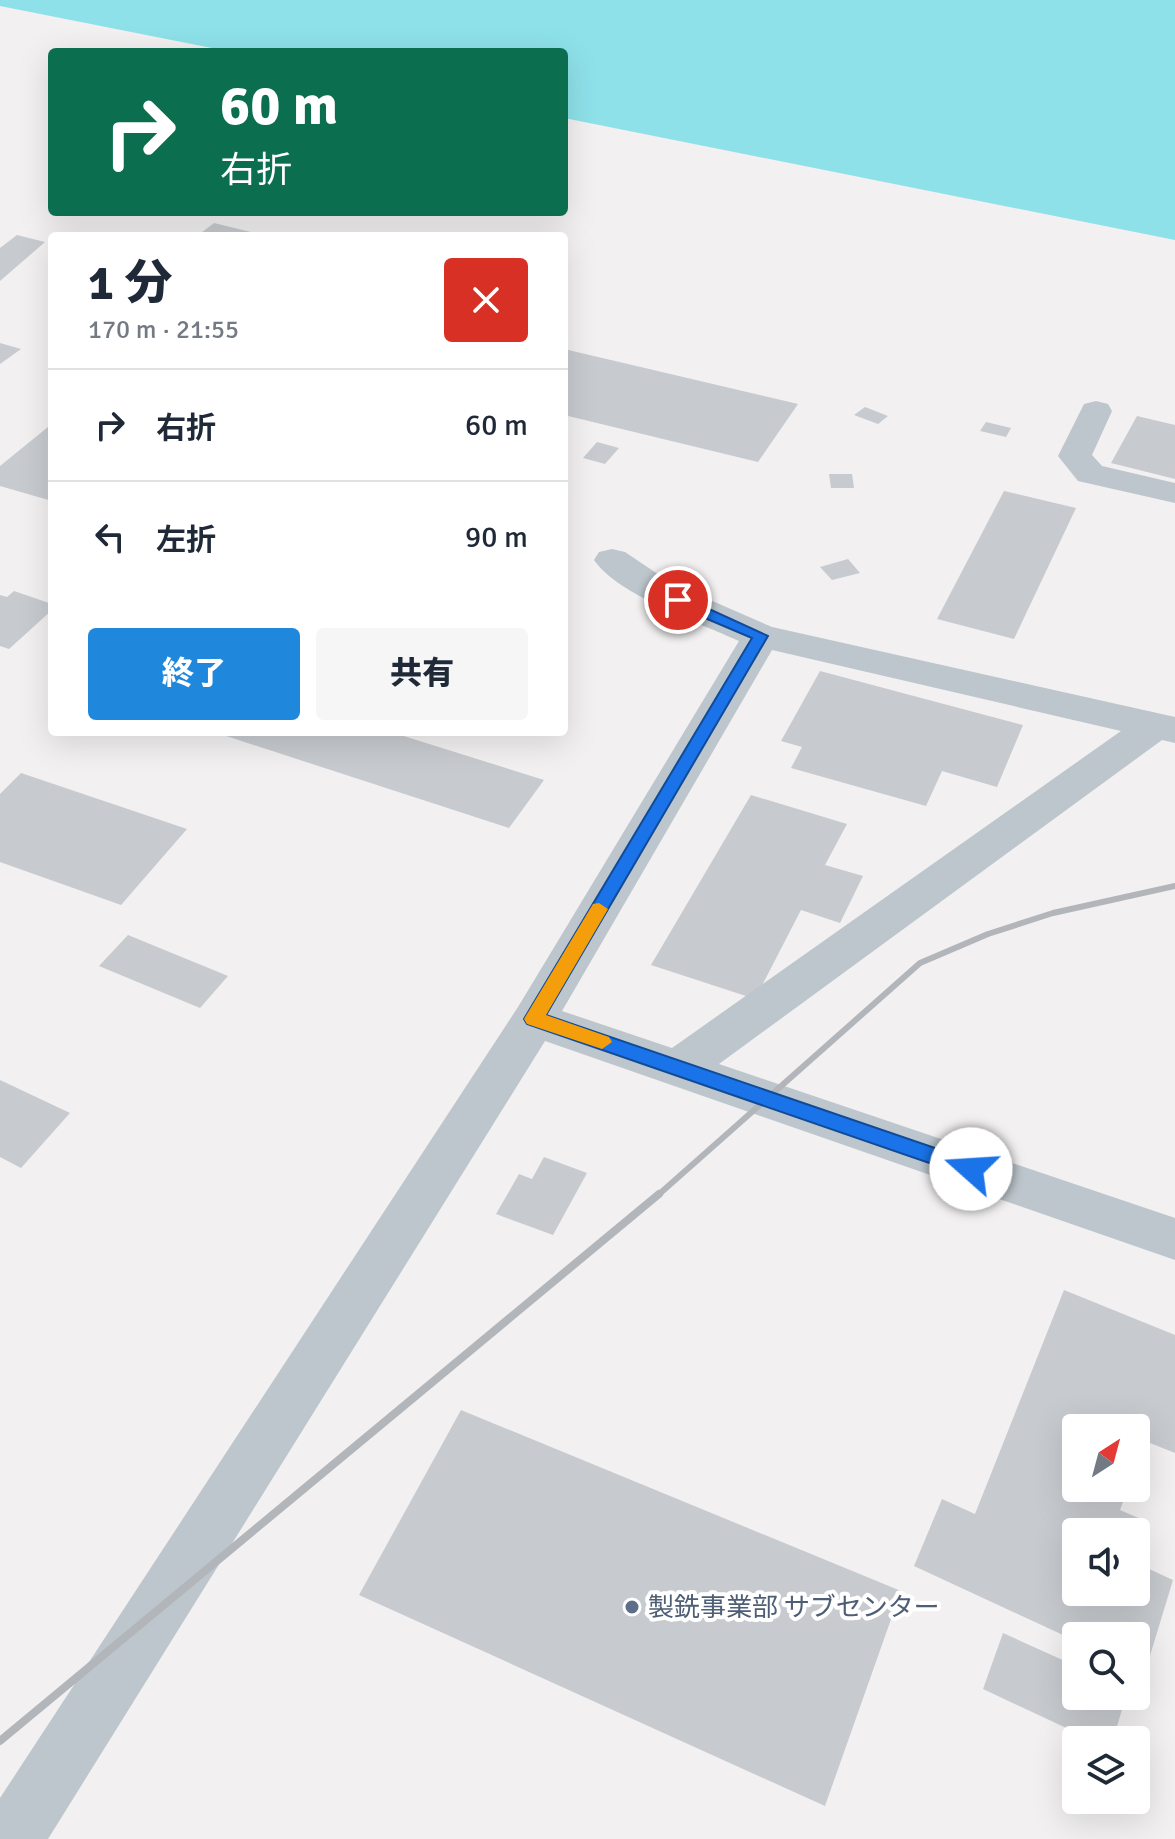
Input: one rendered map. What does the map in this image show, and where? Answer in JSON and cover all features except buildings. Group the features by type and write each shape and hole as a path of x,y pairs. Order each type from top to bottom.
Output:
{"lane":[{"path":"1096,411 1075,456 1090,474 1175,493"},
{"path":"612,560 658,591 761,636 1165,728"},
{"path":"11,1839 534,1019 761,636"},
{"path":"678,1068 1165,728"},
{"path":"534,1019 1175,1239"}],"water":[{"path":"0,0 1175,0 1175,240 568,119 568,48 212,48 0,6"}],"railway":[{"path":"657,1196 920,963 988,934 1053,913 1175,886"},
{"path":"0,1741 659,1194"}],"slow traffic":[{"path":"599,909 534,1019 602,1042"}],"place":[{"name":"製銑事業部 サブセンター","path":"632,1607"}],"route":[{"path":"678,600 761,636 534,1019 971,1169"}]}
